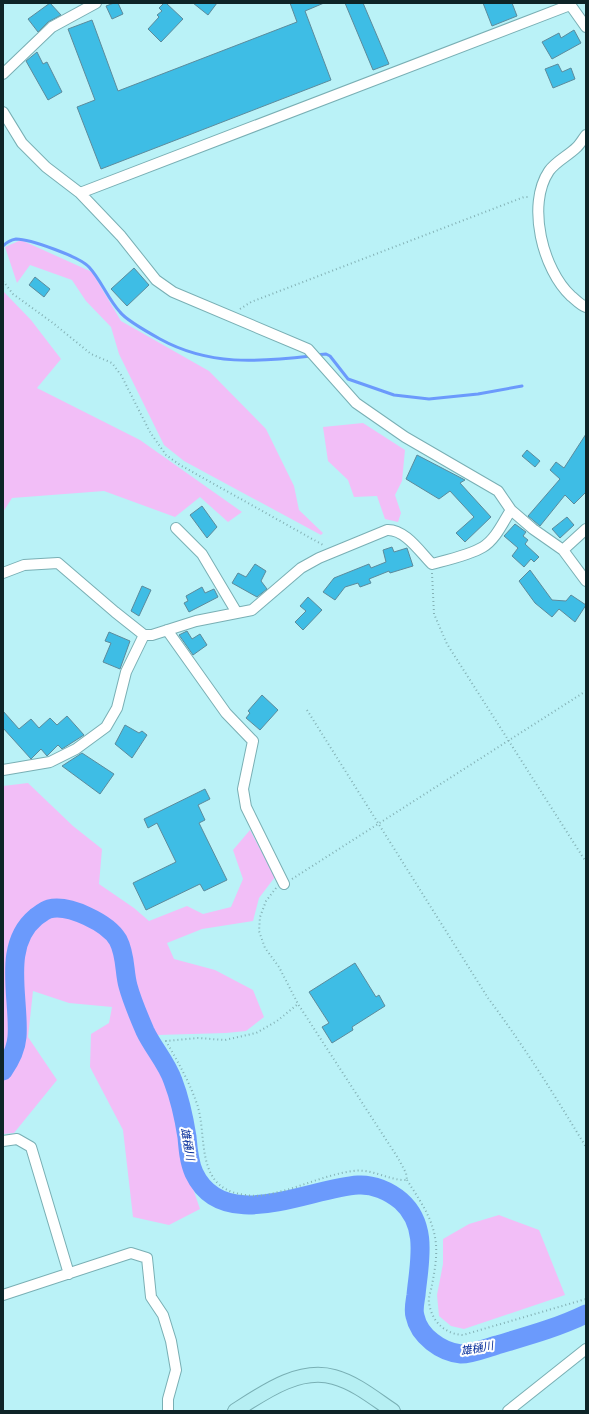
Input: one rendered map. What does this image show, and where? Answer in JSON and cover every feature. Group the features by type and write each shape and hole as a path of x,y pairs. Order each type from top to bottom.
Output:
{"main road":[{"path":"235,1411 276,1385 298,1377 322,1376 333,1377 345,1381 393,1411"}],"street":[{"path":"3,74 52,27 96,3"},
{"path":"80,193 569,4 586,27"},
{"path":"3,112 27,148 46,167 80,193 121,236 156,280 174,292 308,349 356,403 405,437 498,491 511,510 533,529 563,550 586,581"},
{"path":"586,135 577,147 549,171 539,196 538,207 543,250 561,286 586,307"},
{"path":"3,573 24,565 58,563 115,612 144,634 152,635 196,621 252,610 300,568 387,530 395,530 403,534 432,564 483,547 494,537 511,510"},
{"path":"176,528 202,554 237,613"},
{"path":"563,550 586,529"},
{"path":"168,630 226,713 253,741 243,789 246,807 284,884"},
{"path":"3,770 50,762 76,749 106,727 117,708 126,672 144,634"},
{"path":"3,1141 17,1139 31,1147 69,1274"},
{"path":"3,1295 130,1253 147,1258 151,1297 163,1314 171,1341 176,1370 168,1399 168,1411"},
{"path":"508,1411 586,1349"}],"path":[{"path":"230,315 251,302 524,197 539,196"},
{"path":"3,282 13,294 53,323 91,354 112,363 121,375 150,432 166,455 180,465 334,552"},
{"path":"432,564 432,605 437,624 454,655 586,862"},
{"path":"586,691 275,889 266,901 260,917 259,931 265,948 279,967 298,1004 398,1158 406,1173 407,1180 426,1210 435,1237 436,1262 429,1302 432,1316 444,1330 452,1335 463,1336 586,1299"},
{"path":"307,710 380,823 488,998 516,1036 586,1147"},
{"path":"298,1004 277,1021 256,1033 225,1040 198,1038 166,1041 187,1078 198,1106 206,1160 210,1174 222,1188 242,1195 264,1195 355,1170 407,1180"}],"shaded area":[{"path":"21,240 92,272 121,321 209,371 266,429 294,486 299,510 323,533 321,535 184,461 164,445 119,354 111,327 86,301 72,280 30,265 17,283 5,247"},
{"path":"3,291 31,320 61,359 37,388 140,440 242,512 228,522 200,497 175,517 104,491 12,498 3,512"},
{"path":"363,423 405,450 402,481 395,495 401,513 398,522 385,519 377,496 354,497 348,480 328,461 323,427"},
{"path":"28,783 73,826 102,849 99,884 134,908 149,921 187,906 203,914 231,907 243,879 233,850 250,830 275,877 259,898 253,921 202,929 167,943 174,959 215,970 253,990 264,1017 246,1031 158,1035 181,1153 200,1209 169,1225 133,1217 123,1130 90,1067 91,1034 109,1023 112,1007 69,1003 33,991 28,1037 57,1080 14,1133 3,1134 3,786"},
{"path":"499,1215 539,1230 565,1295 464,1329 451,1326 439,1316 437,1295 443,1264 443,1239 469,1224"}],"building":[{"path":"50,3 61,15 48,22 38,32 28,19"},
{"path":"118,3 123,14 112,19 106,6"},
{"path":"166,3 183,19 161,42 148,29 159,17 157,15 162,11 159,8"},
{"path":"193,3 217,3 208,15"},
{"path":"290,3 324,3 305,11 331,80 101,169 77,107 95,100 68,29 92,20 118,91 297,22"},
{"path":"345,3 363,3 389,64 373,70"},
{"path":"483,3 512,3 517,16 492,26"},
{"path":"574,30 581,43 552,59 542,42 559,33 561,38"},
{"path":"37,52 43,64 47,62 62,92 48,100 26,61"},
{"path":"558,64 562,72 571,68 575,79 553,88 545,69"},
{"path":"134,268 149,285 127,306 111,289"},
{"path":"35,277 50,289 44,297 29,285"},
{"path":"586,434 586,492 574,504 565,495 540,526 528,516 560,479 550,470 556,462 564,468"},
{"path":"527,450 540,461 535,467 522,456"},
{"path":"417,455 465,480 460,483 491,517 465,542 456,533 474,517 450,491 439,499 406,479"},
{"path":"202,506 217,527 207,538 190,515"},
{"path":"567,517 574,525 560,538 552,529"},
{"path":"515,524 526,532 523,536 528,540 525,544 539,557 534,562 531,559 524,567 512,556 518,548 504,536"},
{"path":"392,547 394,552 407,548 413,566 390,573 389,571 369,579 371,583 360,587 358,583 345,587 335,600 323,592 334,578 369,564 371,568 386,562 383,550"},
{"path":"255,564 266,571 261,581 267,589 257,597 232,583 238,573 246,577"},
{"path":"530,570 552,600 566,601 571,595 586,605 575,622 559,609 552,617 535,603 519,581"},
{"path":"142,586 151,590 139,616 131,611"},
{"path":"202,587 205,593 214,589 218,597 189,612 184,603 188,601 186,596"},
{"path":"308,597 322,610 303,630 295,622 306,611 300,606"},
{"path":"187,631 192,639 200,634 207,645 193,655 179,635"},
{"path":"109,632 130,641 120,669 103,662 111,643 105,641"},
{"path":"262,695 278,710 260,730 246,718 250,713 248,711"},
{"path":"3,711 19,729 31,719 39,728 50,718 57,725 67,716 84,735 62,749 58,745 47,756 41,749 31,759 3,728"},
{"path":"125,725 139,733 142,731 147,735 132,758 115,744"},
{"path":"82,753 114,774 100,794 62,766"},
{"path":"205,789 210,799 198,805 205,820 199,823 227,880 204,891 200,884 146,910 133,883 176,862 157,823 148,828 144,819"},
{"path":"355,963 376,997 379,995 385,1006 352,1027 353,1030 332,1043 322,1027 329,1023 309,992"}],"waterway":[{"path":"3,246 12,240 23,240 54,249 76,258 89,267 123,315 151,334 178,348 215,358 234,360 272,360 311,356"},
{"path":"316,355 326,354 330,356 348,379 394,395 429,399 478,394 522,386"},
{"name":"雄樋川","path":"3,1071 12,1055 17,1037 14,974 15,958 25,929 36,917 49,909 67,909 87,916 106,927 118,940 121,946 127,981 136,1009 145,1031 173,1081 183,1116 191,1164 194,1173 207,1191 225,1201 246,1205 292,1199 338,1188 358,1185 375,1187 396,1197 410,1211 416,1222 419,1233 420,1258 414,1309 417,1323 432,1342 453,1353 465,1354 479,1351 553,1328 586,1314"}]}
